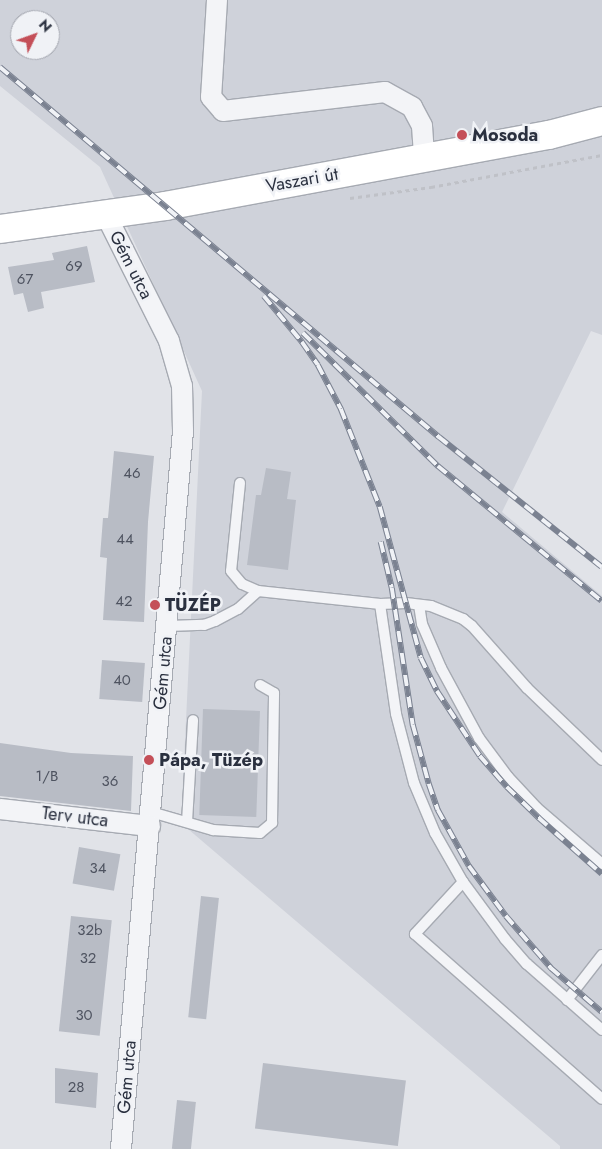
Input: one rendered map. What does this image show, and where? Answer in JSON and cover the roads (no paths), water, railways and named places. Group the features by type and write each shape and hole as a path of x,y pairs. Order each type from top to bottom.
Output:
{"main road":[{"name":"Vaszari út","path":"0,229 165,206 549,135 602,121"}],"street":[{"path":"217,0 211,97 223,111 385,92 412,107 422,126 424,158"},
{"name":"Gém utca","path":"105,213 160,320 172,349 182,386 183,431 168,626 121,1149"},
{"name":"Terv utca","path":"0,808 150,819"}],"lane":[{"path":"240,483 230,571 242,584 258,591 380,604 431,606 463,619 472,626 527,688 602,760"},
{"path":"168,626 204,625 215,621 238,609 258,591"},
{"path":"380,604 396,714 414,783 435,833 463,882 482,910 527,964 602,1030"},
{"path":"419,605 422,624 441,668 479,738 508,777 537,808 602,864"},
{"path":"150,819 187,822 213,830 260,833 272,823 274,693 260,685"},
{"path":"187,822 193,720"},
{"path":"463,882 415,934 602,1098"},
{"path":"567,1000 602,955"}],"railway":[{"path":"0,67 439,437 602,567"},
{"path":"264,296 302,342 318,365 341,409 380,507 421,658 437,691 480,756 507,787 602,874"},
{"path":"303,333 438,466 602,601"},
{"path":"381,542 392,588 413,725 438,810 469,866 506,916 551,968 602,1012"}],"place":[{"name":"Mosoda","path":"462,135"},
{"name":"TÜZÉP","path":"155,605"},
{"name":"Pápa, Tüzép","path":"149,760"}]}
